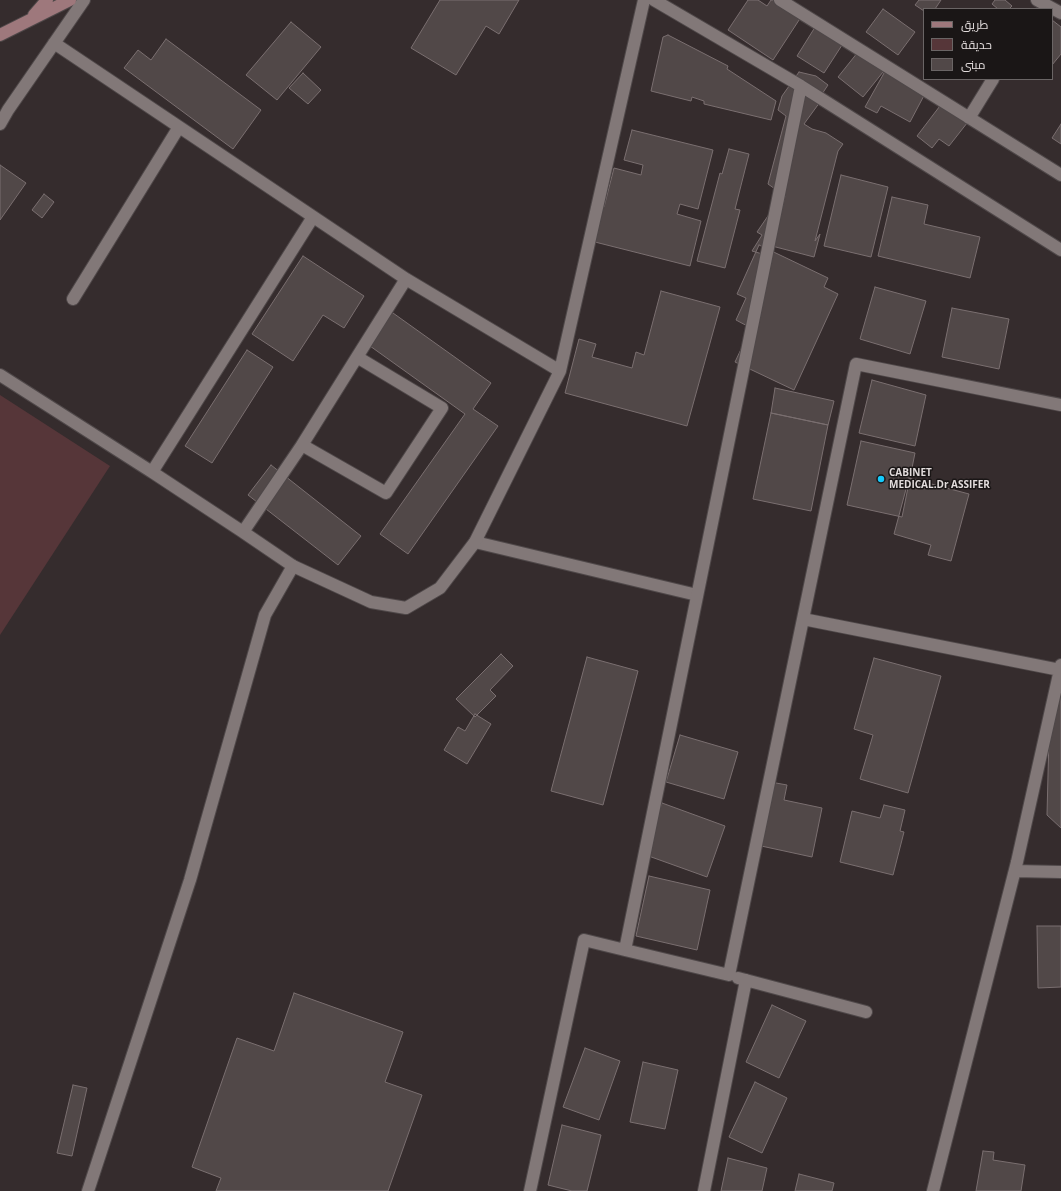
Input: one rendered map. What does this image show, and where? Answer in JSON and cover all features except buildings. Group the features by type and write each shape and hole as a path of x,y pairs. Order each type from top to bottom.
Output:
{"street":[{"path":"29,20 47,0"},
{"path":"0,36 70,0"},
{"path":"0,124 8,110 84,0"},
{"path":"0,375 152,472 293,566 371,602 406,608 440,588 474,542 560,371 644,0"},
{"path":"654,0 801,86 1061,250"},
{"path":"780,0 1061,175"},
{"path":"1039,4 1049,8"},
{"path":"54,43 406,279 560,371"},
{"path":"970,118 992,80"},
{"path":"625,950 801,86"},
{"path":"73,299 179,127"},
{"path":"152,472 313,217"},
{"path":"243,532 302,445 406,279"},
{"path":"302,445 386,493 442,408 357,357"},
{"path":"729,975 856,364 1061,405"},
{"path":"474,542 697,595"},
{"path":"88,1191 190,880 265,615 293,566"},
{"path":"803,619 1060,668 1015,871 933,1191"},
{"path":"1015,871 1061,872"},
{"path":"530,1191 584,940 729,975 866,1012"},
{"path":"704,1191 746,980"}],"green space":[{"path":"0,395 110,466 0,635"}],"place":[{"name":"CABINET MEDICAL.Dr ASSIFER","path":"881,479"}]}
